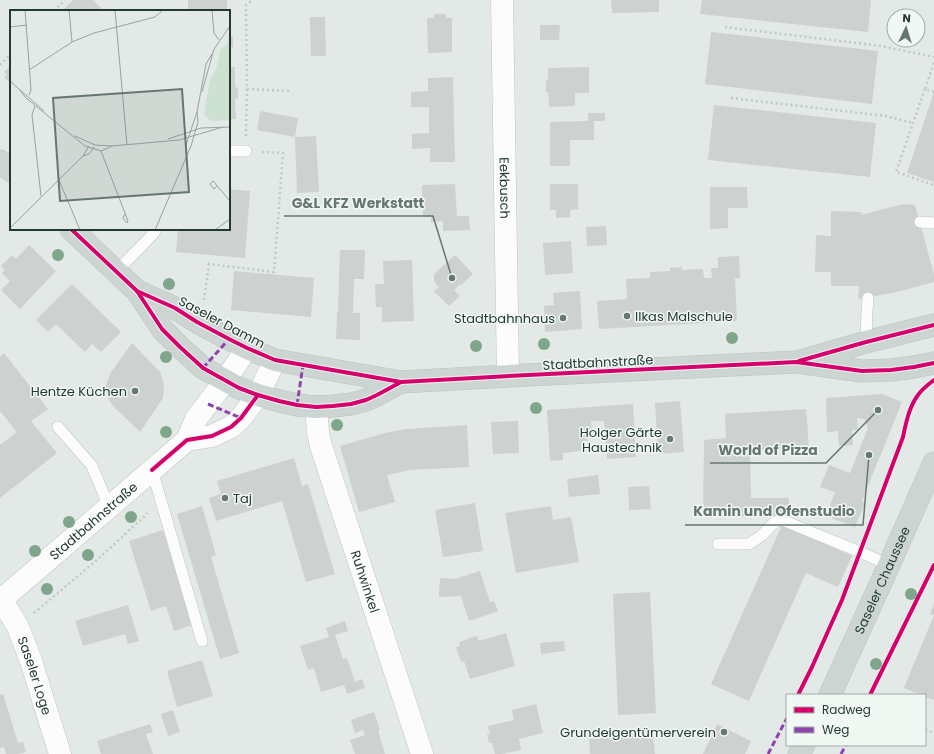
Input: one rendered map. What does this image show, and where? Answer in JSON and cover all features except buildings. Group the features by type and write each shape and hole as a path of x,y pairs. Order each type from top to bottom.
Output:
{"main road":[{"path":"0,161 10,170"},
{"name":"Saseler Damm","path":"79,232 116,272 137,291 162,329 180,348 203,368 239,388 258,395"},
{"name":"Saseler Damm","path":"137,291 176,308 197,322 247,348 275,360"},
{"name":"Stadtbahnstraße","path":"796,362 934,325"},
{"name":"Stadtbahnstraße","path":"275,360 401,382 796,362 862,371 891,370 934,363"},
{"name":"Stadtbahnstraße","path":"258,395 285,403 316,407 345,405 377,395 401,382"},
{"name":"Saseler Chaussee","path":"830,694 889,565 934,457"}],"street":[{"name":"Eekbusch","path":"502,0 508,376"},
{"name":"Stadtbahnstraße","path":"1,601 187,440 196,419 225,381 247,348"},
{"path":"187,440 212,436 231,427 241,418 258,395 275,360"},
{"name":"Ruhwinkel","path":"316,407 321,446 422,754"},
{"name":"Saseler Loge","path":"1,601 18,627 31,661 60,754"}],"lane":[{"path":"230,151 246,151"},
{"path":"920,222 934,223"},
{"path":"116,272 156,230"},
{"path":"866,342 868,298"},
{"path":"58,427 92,466 109,507"},
{"path":"152,470 202,641"},
{"path":"718,544 748,544 761,536 775,522 782,520 889,565"}],"path":[{"path":"55,10 65,0"},
{"path":"197,322 204,301 209,264 274,272 283,153 246,151 246,4 253,0"},
{"path":"725,27 881,46 934,57"},
{"path":"0,65 10,55"},
{"path":"934,62 896,172 934,185"},
{"path":"247,89 290,91"},
{"path":"925,89 934,92"},
{"path":"731,98 886,116 913,123"},
{"path":"18,627 102,555 146,515 148,510"}],"marked path":[{"path":"203,368 229,339"},
{"path":"297,405 303,365"},
{"path":"208,404 241,418"},
{"path":"768,754 786,720"},
{"path":"841,754 845,746"}],"cycle path":[{"path":"72,230 137,291 162,329 180,347 203,368 239,388 279,401 316,407 351,404 366,400 401,382"},
{"path":"137,291 175,308 229,339 275,360 401,382 796,362 862,371 891,370 934,363"},
{"path":"799,361 934,325"},
{"path":"798,694 842,600 903,437 912,405 921,391 934,380"},
{"path":"152,470 187,440 212,436 231,427 241,418 258,395"},
{"path":"870,694 934,565"}],"place":[{"name":"G&L KFZ Werkstatt","path":"452,278"},
{"name":"Ilkas Malschule","path":"627,316"},
{"name":"Stadtbahnhaus","path":"563,318"},
{"name":"Hentze Küchen","path":"135,391"},
{"name":"World of Pizza","path":"878,410"},
{"name":"Holger Gärte Haustechnik","path":"670,439"},
{"name":"Kamin und Ofenstudio","path":"869,455"},
{"name":"Taj","path":"225,498"},
{"name":"Grundeigentümerverein","path":"724,732"}]}
